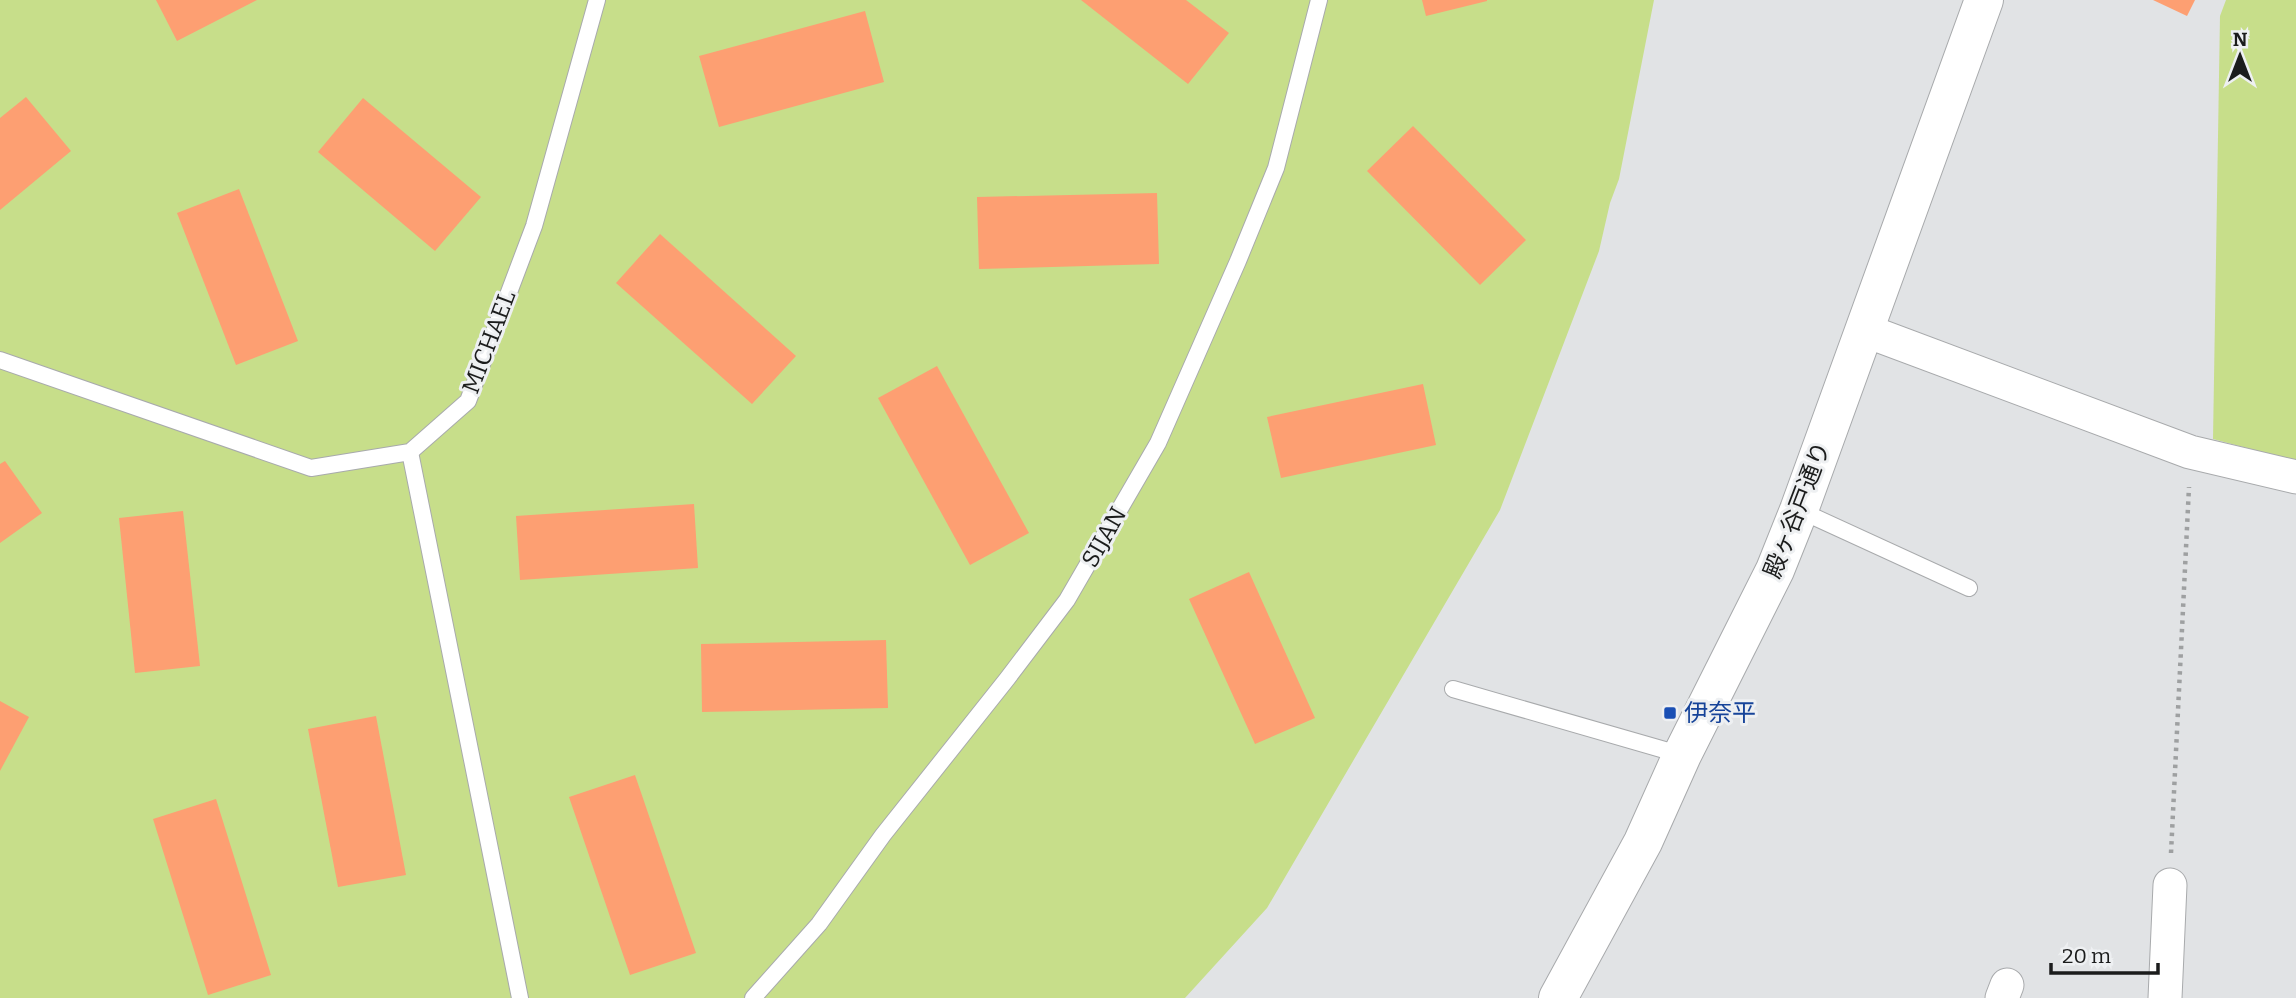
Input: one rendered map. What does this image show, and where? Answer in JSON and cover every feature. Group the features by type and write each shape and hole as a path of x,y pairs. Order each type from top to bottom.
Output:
{"street":[{"name":"殿ヶ谷戸通り","path":"1559,998 1643,842 1682,755 1775,570 1984,0"},
{"path":"1864,330 2190,452 2296,477"},
{"path":"2165,998 2170,885"}],"lane":[{"name":"MICHAEL","path":"410,452 468,401 534,226 597,0"},
{"name":"SIJAN","path":"753,998 819,924 883,835 1067,600 1158,443 1276,168 1319,0"},
{"path":"0,360 311,468 410,452 520,998"},
{"path":"1799,510 1969,588"},
{"path":"1453,689 1682,755"}],"path":[{"path":"2170,885 2190,452"}],"green space":[{"path":"0,0 1654,0 1619,179 1610,203 1599,251 1500,510 1267,908 1185,998 0,998"},
{"path":"2226,0 2296,0 2296,461 2213,439 2220,16"}],"building":[{"path":"156,0 257,0 177,41"},
{"path":"1081,0 1186,0 1229,33 1188,84"},
{"path":"1422,0 1487,0 1487,1 1426,16"},
{"path":"2153,0 2195,0 2187,16"},
{"path":"865,11 884,82 719,127 699,56"},
{"path":"26,97 71,151 0,210 0,118"},
{"path":"363,98 481,197 435,251 318,152"},
{"path":"1413,126 1526,240 1480,285 1367,171"},
{"path":"239,189 298,341 236,365 177,213"},
{"path":"1157,193 1159,264 979,269 977,197"},
{"path":"660,234 796,356 752,404 616,283"},
{"path":"937,366 1029,533 970,565 878,398"},
{"path":"1423,384 1436,445 1281,478 1267,417"},
{"path":"5,461 42,513 0,543 0,464"},
{"path":"694,504 698,568 520,580 516,516"},
{"path":"183,511 200,666 135,673 119,518"},
{"path":"1249,572 1315,718 1255,744 1189,599"},
{"path":"886,640 888,708 702,712 701,644"},
{"path":"0,701 29,717 0,771"},
{"path":"376,716 406,875 338,887 308,729"},
{"path":"635,775 696,953 630,975 569,797"},
{"path":"216,799 271,975 208,995 153,819"}],"place":[{"name":"伊奈平","path":"1670,713"}]}
